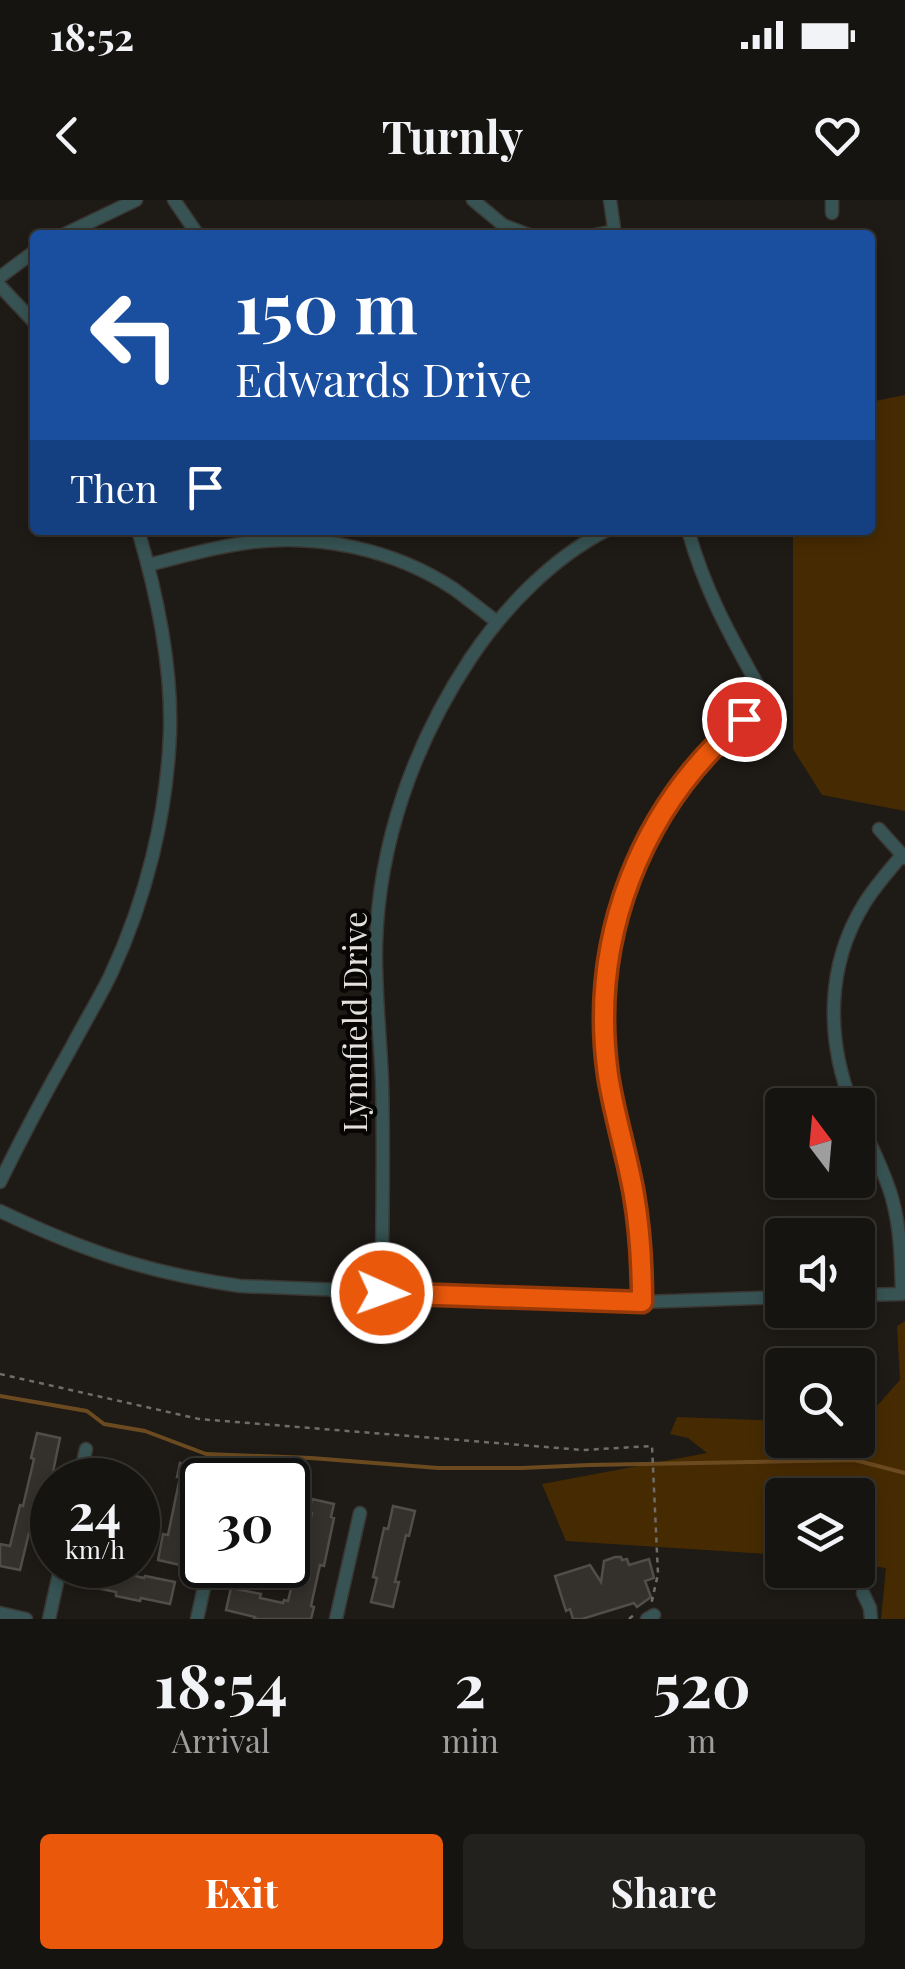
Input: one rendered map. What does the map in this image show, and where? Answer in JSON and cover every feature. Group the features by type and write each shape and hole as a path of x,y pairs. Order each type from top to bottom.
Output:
{"street":[{"path":"73,230 136,200"},
{"path":"174,200 195,230"},
{"path":"474,200 502,225 516,230"},
{"path":"610,200 615,230"},
{"path":"0,277 30,255"},
{"path":"0,286 30,318"},
{"path":"0,1182 109,978 147,877 162,805 170,730 165,660 139,535"},
{"name":"Lynnfield Drive","path":"382,1293 382,1080 376,940 394,826 418,753 453,684 517,600 559,562 599,535"},
{"path":"689,535 714,606 766,700 778,713"},
{"path":"148,564 250,542 302,540 352,546 431,576 497,622"},
{"path":"642,1302 640,1232 634,1191 608,1070 606,1000 613,932 633,872 665,806 722,737 766,700"},
{"path":"847,1088 836,1054 835,984 846,940 859,913 904,856 879,829"},
{"path":"875,1155 892,1198 901,1250 902,1294 875,1295"},
{"path":"0,1211 105,1256 194,1279 274,1289 642,1302 765,1298"},
{"path":"84,1458 86,1449"},
{"path":"336,1619 360,1513"},
{"path":"49,1619 55,1588"},
{"path":"196,1619 203,1588"},
{"path":"863,1593 871,1619"},
{"path":"0,1613 26,1619"}],"path":[{"path":"0,1374 199,1419 583,1450 652,1446 658,1574 646,1614 628,1619"}],"shaded area":[{"path":"905,395 905,811 822,795 793,749 793,535 875,535 875,401"},
{"path":"905,1321 905,1619 881,1619 886,1568 875,1566 875,1478 765,1478 765,1554 566,1541 542,1484 707,1453 688,1438 670,1434 677,1417 765,1420 765,1458 875,1458 875,1408 900,1380 897,1326"}],"building":[{"path":"37,1433 60,1438 56,1458 31,1458"},
{"path":"30,1476 30,1533 20,1570 0,1566 0,1544 10,1546 20,1505 23,1506"},
{"path":"180,1477 180,1565 160,1560 163,1534 168,1535"},
{"path":"312,1499 334,1504 311,1619 254,1619 226,1610 231,1588 283,1603 288,1601 291,1588 310,1588"},
{"path":"393,1506 415,1511 395,1582 399,1582 393,1607 371,1602 384,1528 388,1529"},
{"path":"615,1557 627,1559 629,1565 649,1559 654,1578 645,1581 651,1597 637,1607 634,1603 573,1619 570,1609 566,1611 555,1576 590,1565 601,1582 604,1561"},
{"path":"160,1579 175,1582 170,1604 116,1596 116,1592 97,1588 160,1588"}],"waterway":[{"path":"0,1396 87,1411 104,1424 145,1431 206,1454 438,1468 855,1460 905,1473"}],"route":[{"path":"382,1293 642,1302 640,1232 611,1094 605,1035 606,977 613,932 633,872 665,806 701,760 744,719"}]}
